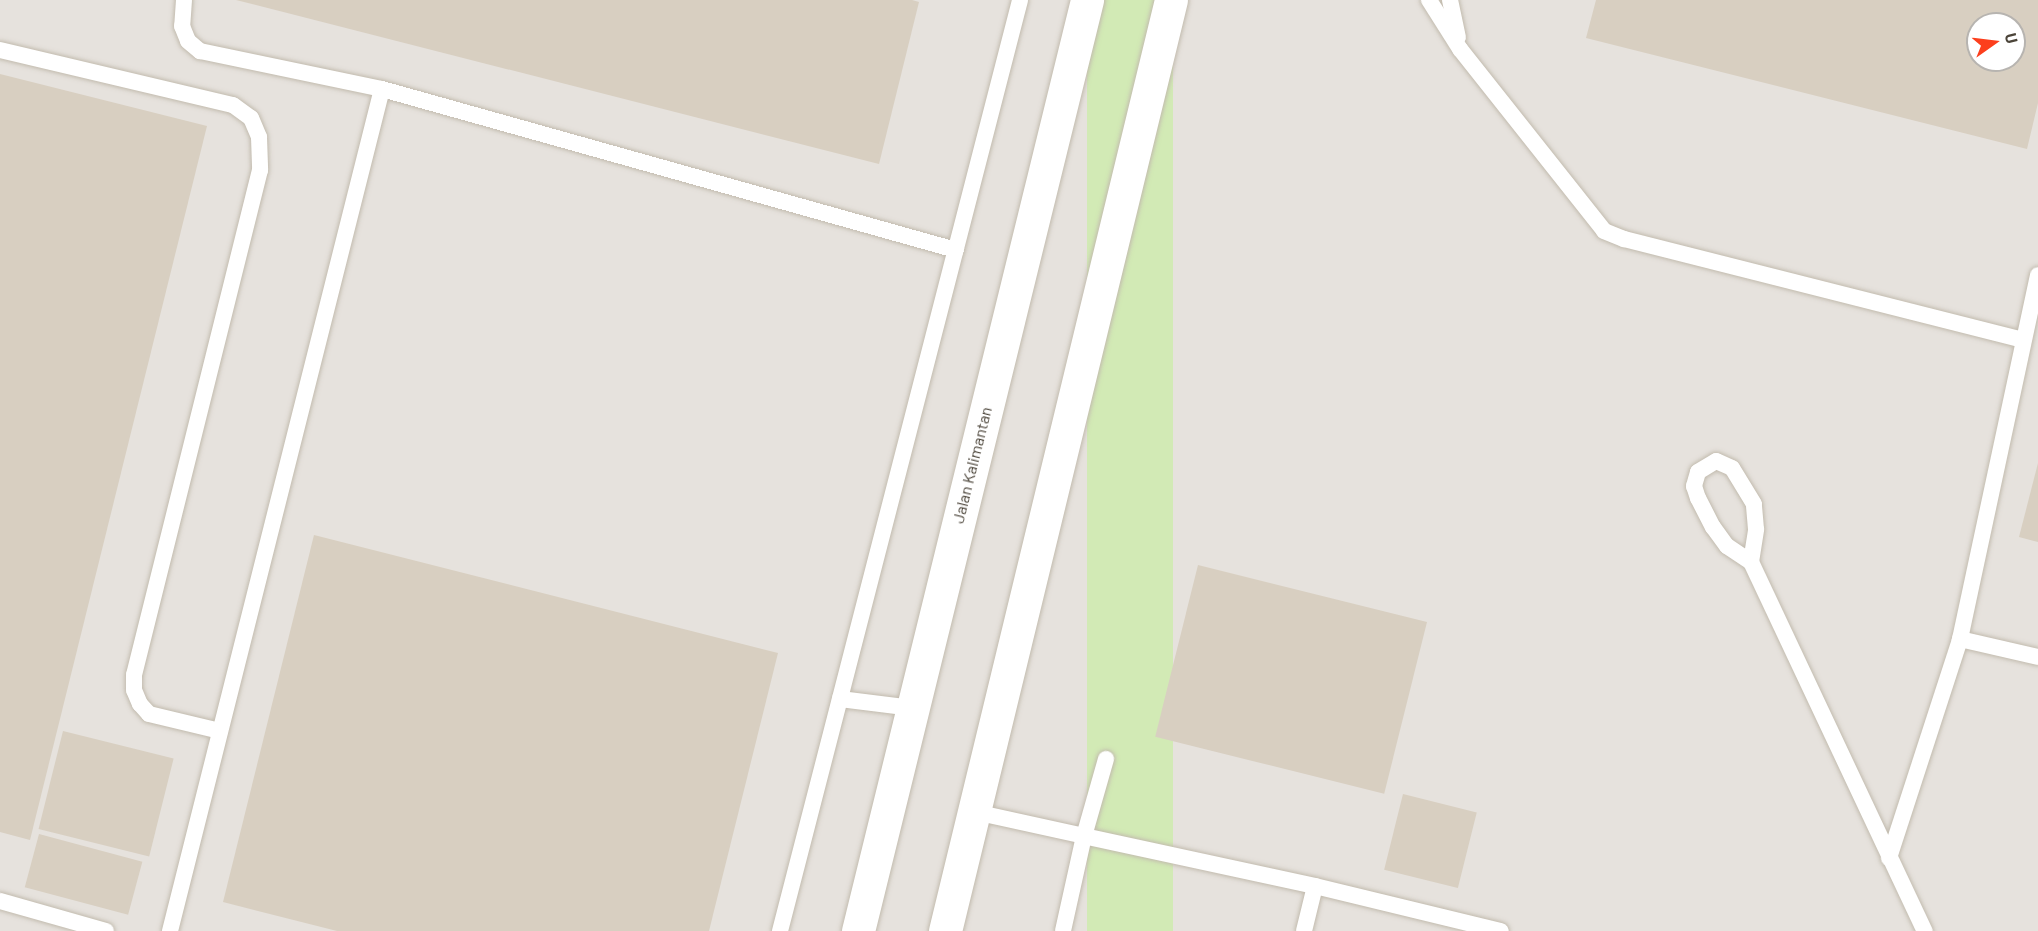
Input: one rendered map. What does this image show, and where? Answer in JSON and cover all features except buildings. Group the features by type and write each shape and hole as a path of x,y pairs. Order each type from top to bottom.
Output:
{"street":[{"name":"Jalan Kalimantan","path":"858,931 1087,0"},
{"path":"945,931 1171,0"}],"lane":[{"path":"184,0 182,26 188,41 200,51 382,89 956,250"},
{"path":"780,931 1020,0"},
{"path":"1429,0 1460,49 1604,231 1624,239 2022,340"},
{"path":"1450,0 1460,49"},
{"path":"0,50 233,105 251,118 259,137 260,170 134,675 134,690 140,704 149,714 220,731"},
{"path":"170,931 382,89"},
{"path":"1889,858 1960,639 2022,340 2038,275"},
{"path":"1751,562 1756,529 1754,504 1732,468 1716,461 1698,472 1694,486 1698,498 1713,527 1727,546 1751,562 1925,931"},
{"path":"1960,639 2038,657"},
{"path":"840,699 912,708"},
{"path":"1063,931 1084,836 1106,759"},
{"path":"975,812 1315,886 1462,926 1501,931"},
{"path":"1304,931 1315,886"},
{"path":"0,902 106,931"}],"shaded area":[{"path":"0,0 2038,0 2038,931 0,931"}],"green space":[{"path":"1087,0 1173,0 1173,931 1087,931"}]}
